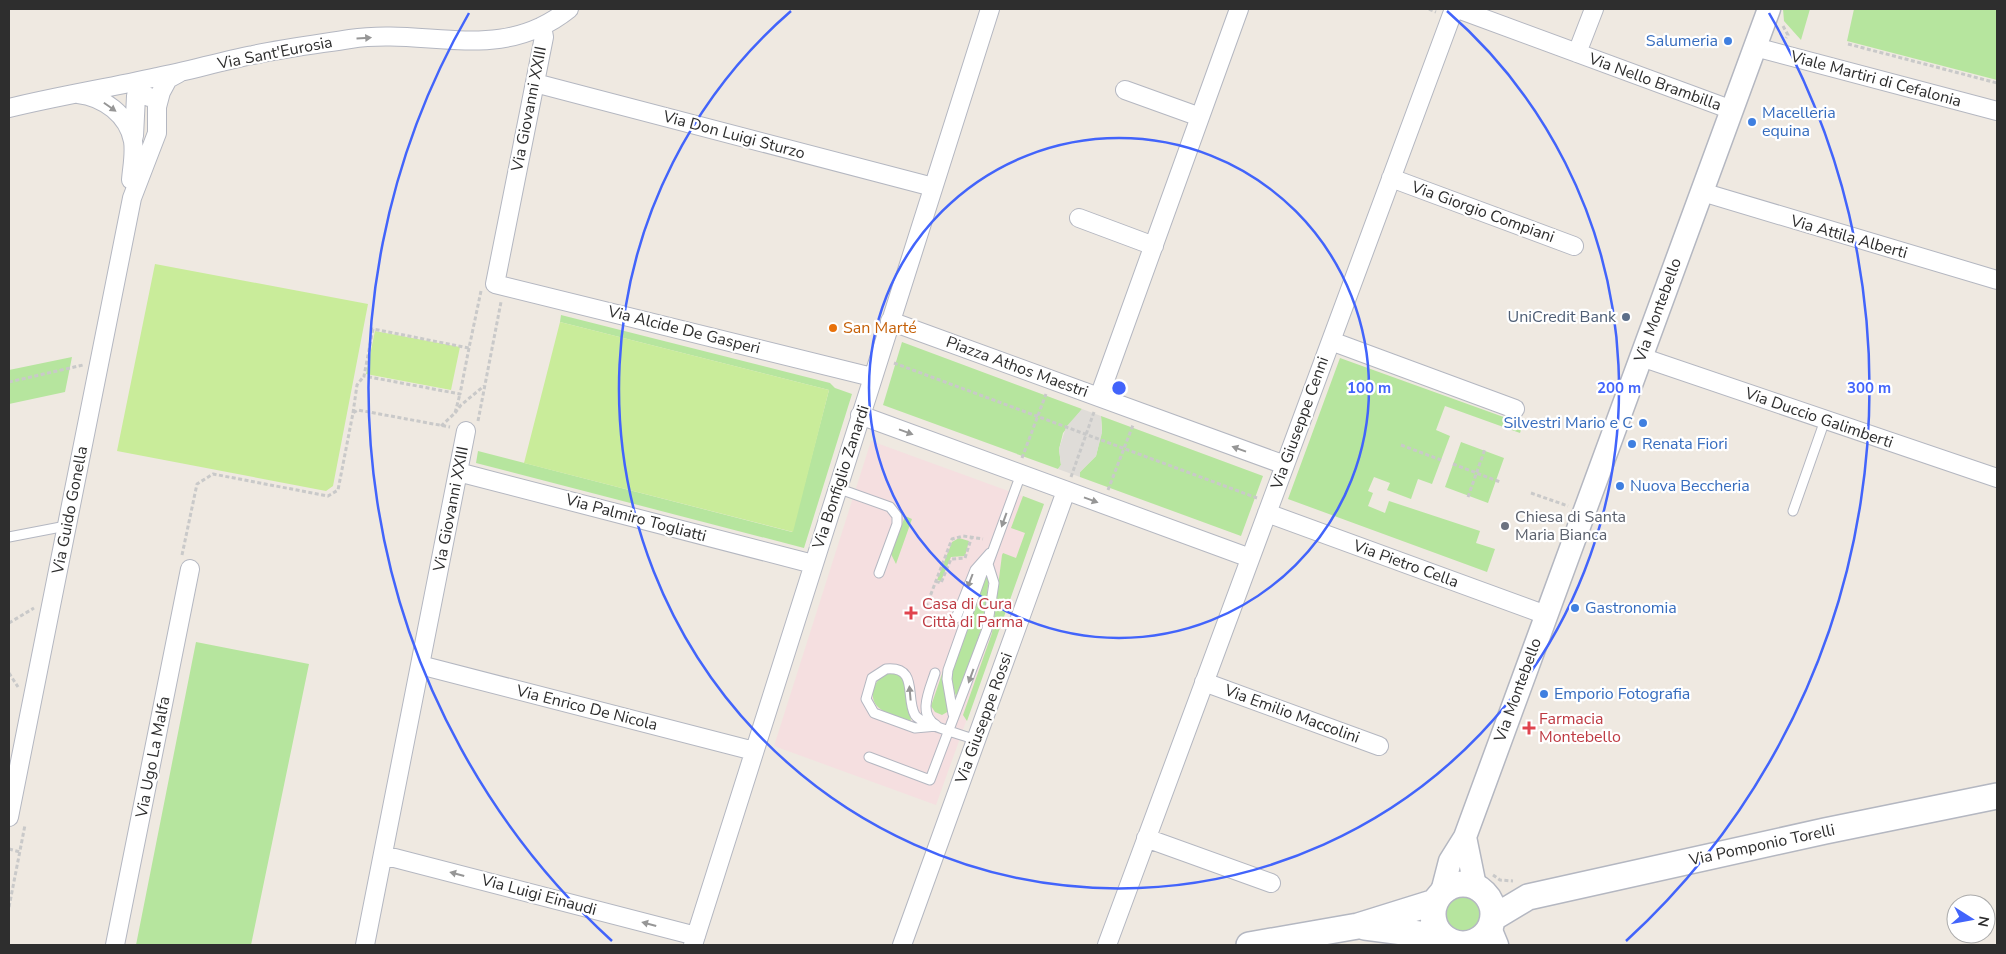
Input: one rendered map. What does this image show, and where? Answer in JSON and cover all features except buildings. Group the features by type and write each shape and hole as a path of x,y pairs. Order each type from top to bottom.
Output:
{"main road":[{"name":"Via Pomponio Torelli","path":"1358,926 1438,897 1457,884 1528,897 1825,831 1997,796"},
{"path":"1479,889 1492,906 1493,930"},
{"path":"1438,897 1433,921 1457,942"},
{"name":"Via Pomponio Torelli","path":"1457,942 1479,940 1493,930 1528,897"},
{"path":"1249,945 1358,926 1457,942"}],"street":[{"name":"Via Sant'Eurosia","path":"9,108 64,95 179,73 252,55 352,39 376,37 478,42 510,38 542,26 569,9"},
{"name":"Via Bonfiglio Zanardi","path":"694,941 872,377 886,360 890,321 990,9"},
{"path":"1095,408 1239,9"},
{"name":"Via Giuseppe Cenni","path":"1107,945 1250,558 1260,510 1284,465 1454,9"},
{"name":"Via Nello Brambilla","path":"1458,9 1732,110"},
{"name":"Via Nello Brambilla","path":"1577,53 1594,9"},
{"name":"Via Montebello","path":"1438,897 1450,861 1465,837 1769,9"},
{"name":"Via Giovanni XXIII","path":"489,283 535,83 544,37 542,26"},
{"name":"Viale Martiri di Cefalonia","path":"1755,47 1997,111"},
{"name":"Via Guido Gonella","path":"152,104 171,76 179,73"},
{"name":"Via Don Luigi Sturzo","path":"535,83 932,187"},
{"path":"123,84 136,86 152,104"},
{"path":"1125,90 1200,118"},
{"name":"Via Guido Gonella","path":"9,817 131,203 136,96 141,93 152,104 157,133 131,203"},
{"name":"Via Guido Gonella","path":"64,95 87,96 112,108 128,127 134,147"},
{"name":"Via Giorgio Compiani","path":"1391,178 1574,246"},
{"name":"Via Attila Alberti","path":"1702,192 1997,280"},
{"path":"1079,218 1154,246"},
{"name":"Via Alcide De Gasperi","path":"489,283 872,377"},
{"name":"Piazza Athos Maestri","path":"890,321 1095,408 1284,465"},
{"path":"1330,341 1515,409"},
{"name":"Via Duccio Galimberti","path":"1641,357 1997,478"},
{"path":"860,416 1024,464 1250,558"},
{"name":"Via Giovanni XXIII","path":"365,945 466,431"},
{"name":"Via Palmiro Togliatti","path":"458,472 813,564"},
{"name":"Via Giuseppe Rossi","path":"902,945 969,737 1068,483"},
{"name":"Via Pietro Cella","path":"1260,510 1546,615"},
{"name":"Via Ugo La Malfa","path":"115,945 190,569"},
{"name":"Via Enrico De Nicola","path":"420,665 754,751"},
{"name":"Via Emilio Maccolini","path":"1204,682 1379,746"},
{"path":"1465,837 1479,889"},
{"path":"1146,838 1272,883"},
{"name":"Via Luigi Einaudi","path":"383,855 694,941"}],"lane":[{"path":"1793,511 1825,420"},
{"path":"953,714 947,679 948,670 1024,464"},
{"path":"837,488 890,507 897,516 897,524 879,573"},
{"path":"9,537 66,526"},
{"path":"956,618 974,570 994,549"},
{"path":"869,757 930,780 953,714 963,698 987,629 994,583 988,564"},
{"path":"937,726 915,728 874,713 869,708 866,699 872,678 886,669 902,672 909,680 912,707 916,717 923,723 932,724 969,737"},
{"path":"935,674 926,704 930,720 937,726"}],"path":[{"path":"1429,9 1437,12 1433,21"},
{"path":"1848,44 1997,82"},
{"path":"456,413 469,348 489,283"},
{"name":"Via Giovanni XXIII","path":"466,431 476,433 502,298 489,283"},
{"path":"190,569 180,567 196,484 213,474 328,496 338,490 357,386 364,376 374,329 469,348"},
{"path":"886,360 896,355"},
{"path":"886,360 891,372"},
{"path":"886,360 1257,498 1260,510"},
{"path":"9,382 99,362"},
{"path":"364,376 460,394"},
{"path":"441,426 456,413 461,405 480,391 485,384"},
{"path":"1037,390 1054,397"},
{"path":"1012,454 1024,464 1046,394"},
{"path":"1068,483 1095,408"},
{"path":"353,413 358,410 466,431"},
{"path":"1105,497 1124,448 1132,420 1142,429"},
{"path":"1401,445 1441,460"},
{"path":"1468,497 1485,449"},
{"path":"1453,464 1500,482"},
{"path":"1063,473 1068,483"},
{"path":"1068,483 1080,480"},
{"path":"1099,486 1105,497"},
{"path":"1105,497 1117,493"},
{"path":"1531,493 1571,507"},
{"path":"926,607 952,539 956,536 972,536 983,539"},
{"path":"936,581 942,582 951,559 965,558 972,536"},
{"path":"9,673 18,687"},
{"path":"9,850 20,852"}],"shaded area":[{"path":"1082,409 1101,416 1102,433 1096,456 1080,472 1080,477 1058,469 1061,465 1059,449 1066,427"},
{"name":"Casa di Cura Città di Parma","path":"871,441 1044,504 936,805 774,746"}],"green space":[{"path":"1783,9 1810,9 1801,40 1784,21"},
{"path":"1854,9 1997,9 1997,80 1847,41"},
{"path":"155,264 368,304 333,486 326,491 117,451"},
{"path":"561,315 830,383 835,388 852,394 804,548 476,463 478,451 792,532 829,390 560,322"},
{"path":"560,322 829,390 793,532 524,463"},
{"path":"375,331 460,347 451,390 366,374"},
{"path":"902,342 1082,409 1063,433 1059,449 1061,465 1058,469 883,405"},
{"path":"72,357 65,392 9,404 9,370"},
{"path":"1340,358 1523,424 1520,433 1445,406 1436,430 1450,436 1432,484 1418,479 1411,499 1387,490 1390,483 1374,477 1368,491 1373,493 1368,506 1385,513 1389,501 1480,531 1476,543 1495,549 1487,572 1288,499"},
{"path":"1101,416 1263,476 1241,536 1080,477 1080,472 1096,456 1102,430"},
{"path":"1461,442 1504,458 1488,503 1445,487"},
{"path":"1023,496 1044,504 967,721 963,715 992,633 1002,555 1003,553 1016,558 1025,533 1011,528"},
{"path":"905,516 912,519 896,564 891,554"},
{"path":"959,538 969,541 965,556 951,557 941,581 937,580 952,542"},
{"path":"987,574 989,577 984,621 957,700 950,675"},
{"path":"196,642 309,664 251,945 136,945"},
{"path":"944,668 949,711 942,715 935,712 931,706"},
{"path":"887,673 900,675 905,681 911,721 885,712 880,709 873,699 876,683"},
{"path":"1470,894 1477,897 1483,903 1486,914 1485,922 1477,931 1470,934 1462,934 1455,931 1447,922 1446,910 1449,903 1458,895"}],"place":[{"name":"Salumeria","path":"1728,41"},
{"name":"Macelleria equina","path":"1752,122"},
{"name":"UniCredit Bank","path":"1626,317"},
{"name":"San Marté","path":"833,328"},
{"name":"Silvestri Mario e C","path":"1643,423"},
{"name":"Renata Fiori","path":"1632,444"},
{"name":"Nuova Beccheria","path":"1620,486"},
{"name":"Chiesa di Santa Maria Bianca","path":"1505,526"},
{"name":"Gastronomia","path":"1575,608"},
{"name":"Casa di Cura Città di Parma","path":"911,613"},
{"name":"Emporio Fotografia","path":"1544,694"},
{"name":"Farmacia Montebello","path":"1529,728"}]}
